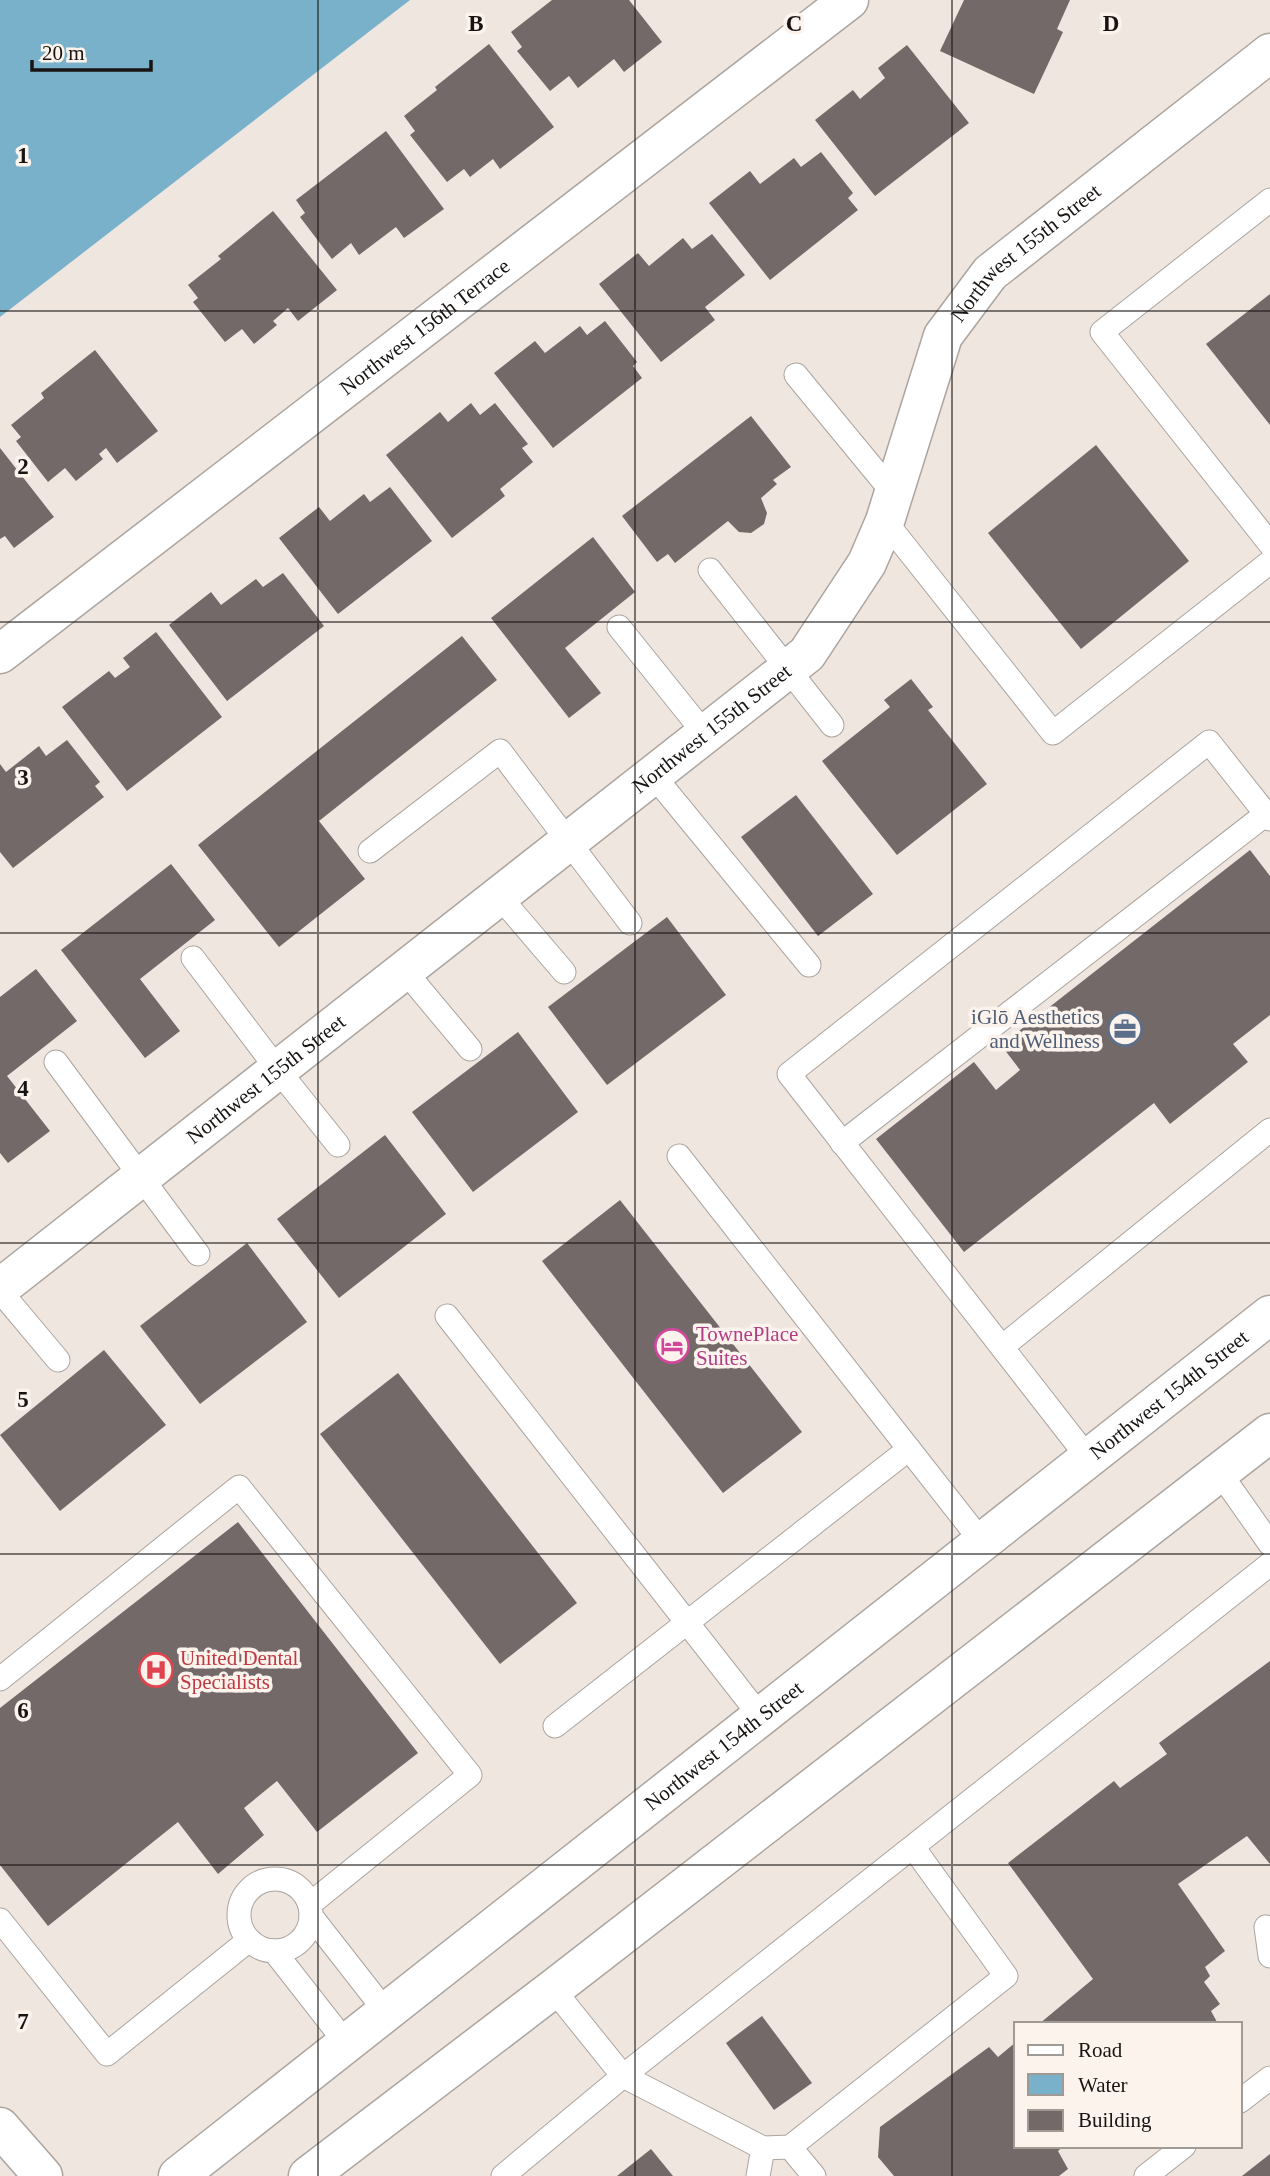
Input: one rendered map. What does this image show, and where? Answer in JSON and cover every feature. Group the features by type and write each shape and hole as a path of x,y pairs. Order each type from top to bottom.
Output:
{"street":[{"name":"Northwest 156th Terrace","path":"0,654 849,0"},
{"name":"Northwest 155th Street","path":"0,1289 807,654 867,563 890,508 943,336 990,273 1270,53"},
{"name":"Northwest 154th Street","path":"178,2176 1270,1315"},
{"path":"308,2176 1270,1433"},
{"path":"0,2127 43,2176"}],"lane":[{"path":"1270,200 1102,332 1270,544"},
{"path":"796,375 1053,733 1270,562"},
{"path":"710,570 832,725"},
{"path":"619,627 705,734"},
{"path":"842,1143 1268,817 1209,742 789,1074 842,1143 1089,1459"},
{"path":"370,851 500,751 630,923"},
{"path":"653,775 809,965"},
{"path":"499,896 564,972"},
{"path":"193,958 338,1145"},
{"path":"404,970 470,1049"},
{"path":"56,1062 198,1254"},
{"path":"1002,1348 1270,1130"},
{"path":"679,1156 982,1542"},
{"path":"0,1289 58,1360"},
{"path":"447,1316 761,1717"},
{"path":"555,1726 909,1449"},
{"path":"1220,1473 1270,1544"},
{"path":"0,1679 239,1487 470,1775 310,1910 308,1930 300,1941 288,1949 274,1951 260,1948 249,1940 241,1928 239,1914 243,1900 251,1888 263,1881 291,1883 303,1892 310,1910 386,2012"},
{"path":"503,2176 623,2076 1270,1564"},
{"path":"553,1989 623,2076 763,2148 790,2147 1006,1976 913,1847"},
{"path":"0,1920 107,2054 249,1940"},
{"path":"1266,1927 1270,1956"},
{"path":"274,1951 346,2043"},
{"path":"1242,2099 1270,2078"},
{"path":"790,2147 814,2176"},
{"path":"758,2176 763,2148"},
{"path":"1146,2176 1181,2148"}],"water":[{"path":"0,0 410,0 0,317"}],"building":[{"path":"552,0 629,0 662,42 624,72 614,59 578,88 569,76 550,91 517,51 522,47 511,32"},
{"path":"964,0 1070,0 1057,29 1063,32 1034,94 940,51"},
{"path":"489,44 554,127 500,169 493,159 470,177 464,169 447,182 410,135 415,131 404,116"},
{"path":"907,45 969,123 875,196 815,120 853,90 860,99 885,78 878,68"},
{"path":"386,131 444,209 404,238 396,227 359,255 351,243 332,259 300,217 305,213 296,200"},
{"path":"821,152 853,193 848,198 858,210 770,280 709,203 750,171 760,184 794,158 801,167"},
{"path":"273,211 337,290 298,321 288,308 273,321 277,325 254,344 242,329 225,342 193,302 198,298 188,285 221,259 218,256"},
{"path":"712,234 745,275 705,307 715,320 661,362 599,284 638,253 649,266 683,238 692,249"},
{"path":"1270,294 1270,425 1206,344"},
{"path":"605,321 637,362 633,366 642,378 553,448 494,373 535,341 545,353 580,326 587,335"},
{"path":"95,350 158,431 117,463 106,448 99,454 103,459 76,481 65,468 48,482 16,441 21,437 11,425 44,398 41,393"},
{"path":"471,403 480,415 495,403 528,444 522,448 533,462 500,489 505,496 452,538 386,455 440,412 448,422"},
{"path":"751,416 791,467 773,480 777,484 761,498 767,513 764,524 751,533 739,532 728,521 675,563 668,554 657,562 622,516"},
{"path":"1096,445 1189,561 1081,649 988,533"},
{"path":"0,448 54,517 14,548 5,536 0,539"},
{"path":"390,487 432,541 338,614 279,538 319,507 330,521 364,494 370,502"},
{"path":"593,537 635,592 565,648 601,693 569,718 491,618"},
{"path":"283,573 324,626 227,701 169,625 211,592 221,605 256,579 263,587"},
{"path":"156,632 222,717 127,791 62,707 109,671 115,678 130,667 123,658"},
{"path":"462,636 497,680 319,821 365,879 279,947 198,845"},
{"path":"911,679 933,707 928,710 987,784 897,855 822,761 890,707 884,700"},
{"path":"67,740 100,782 95,786 104,797 13,868 0,852 0,764 6,772 39,746 46,756"},
{"path":"796,795 873,894 818,936 741,837"},
{"path":"1250,850 1270,876 1270,1015 1233,1044 1248,1062 1170,1124 1154,1103 964,1252 876,1139 974,1062 996,1090 1020,1070 1001,1045"},
{"path":"171,864 215,920 140,979 180,1031 145,1058 61,950"},
{"path":"667,917 726,995 607,1085 548,1007"},
{"path":"36,969 77,1021 7,1076 50,1131 8,1163 0,1153 0,997"},
{"path":"518,1032 578,1112 473,1192 412,1112"},
{"path":"385,1135 446,1214 339,1298 277,1219"},
{"name":"TownePlace Suites","path":"620,1200 802,1432 723,1493 542,1261"},
{"path":"247,1243 307,1322 200,1404 140,1326"},
{"path":"104,1350 166,1425 60,1511 0,1435"},
{"path":"398,1373 577,1603 500,1664 320,1434"},
{"path":"238,1522 418,1753 317,1832 277,1781 244,1808 264,1835 218,1874 178,1822 48,1926 0,1865 0,1708"},
{"path":"1270,1661 1270,1864 1247,1836 1178,1884 1225,1951 1205,1967 1210,1976 1204,1982 1220,2004 1211,2011 1217,2022 1041,2022 1093,1979 1008,1863 1114,1781 1120,1788 1167,1754 1159,1743"},
{"path":"762,2016 812,2083 774,2110 726,2043"},
{"path":"1014,2044 1014,2148 1062,2148 1058,2151 1068,2169 1059,2176 894,2176 878,2157 880,2127 989,2047 998,2057"},
{"path":"651,2149 673,2176 617,2176"},
{"path":"1270,2154 1270,2176 1242,2176"}],"place":[{"name":"iGlō Aesthetics and Wellness","path":"1125,1029"},
{"name":"TownePlace Suites","path":"672,1346"},
{"name":"United Dental Specialists","path":"156,1670"}]}
